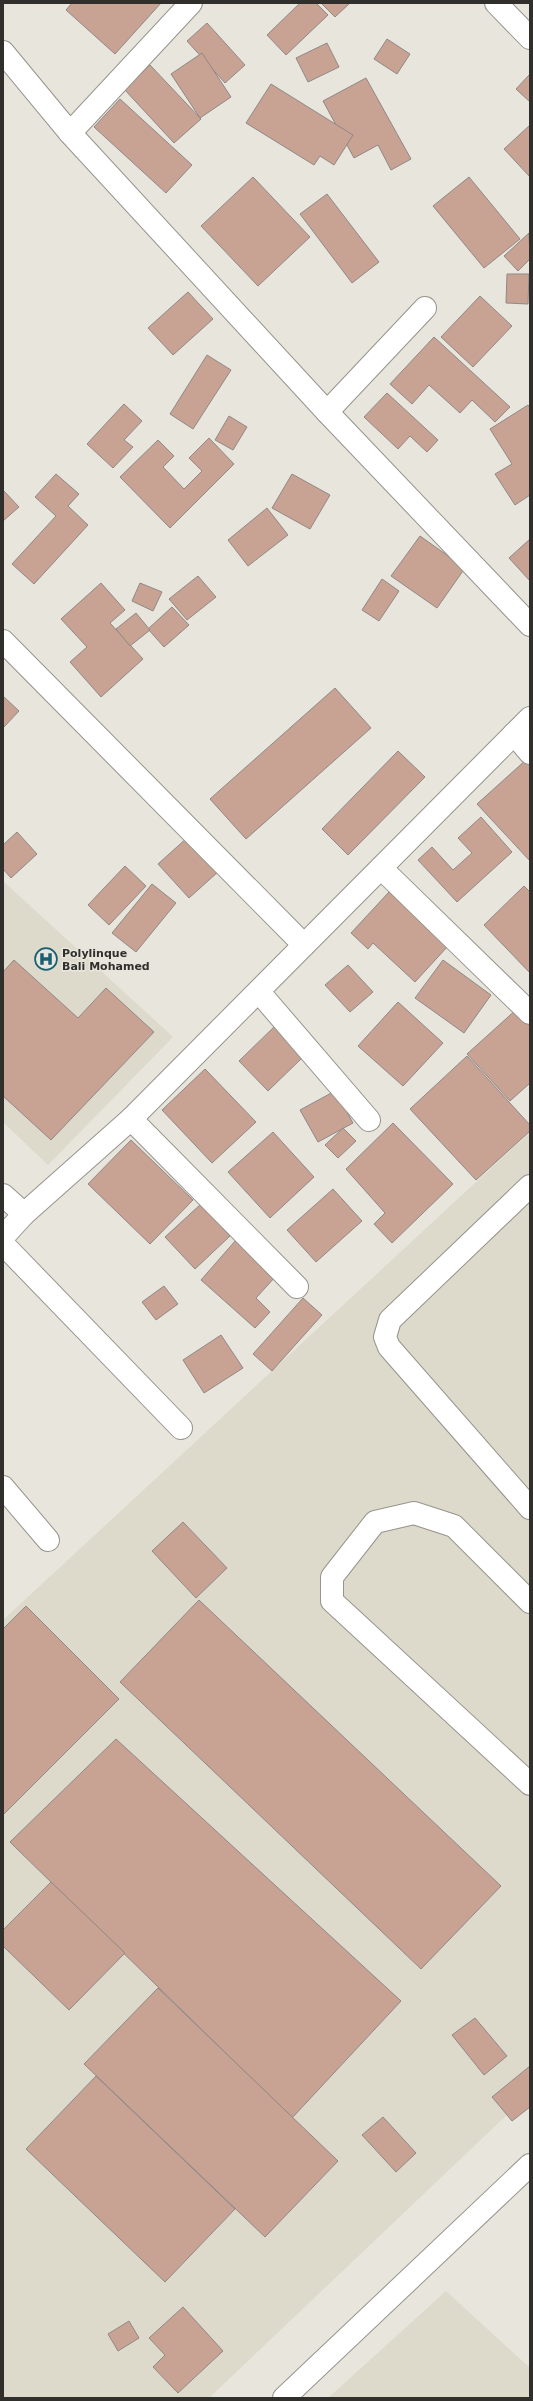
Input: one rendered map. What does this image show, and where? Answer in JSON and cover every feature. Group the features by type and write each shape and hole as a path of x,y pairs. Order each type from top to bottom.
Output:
{"street":[{"path":"70,133 191,3"},
{"path":"496,3 530,38"},
{"path":"3,52 70,133 327,412 530,625"},
{"path":"327,412 425,308"},
{"path":"3,641 304,945"},
{"path":"3,1237 24,1214 131,1119 530,718"},
{"path":"514,734 530,753"},
{"path":"381,868 530,1013"},
{"path":"259,992 369,1120"},
{"path":"131,1119 297,1287"},
{"path":"530,1186 390,1320 385,1337 389,1347 530,1508"},
{"path":"3,1195 24,1214"},
{"path":"3,1244 181,1428"},
{"path":"3,1487 48,1540"},
{"path":"530,1602 454,1526 414,1513 375,1522 332,1577 332,1601 530,1784"},
{"path":"284,2398 530,2165"}],"shaded area":[{"name":"Polylinque Bali Mohamed","path":"3,881 173,1037 48,1165 3,1122"},
{"path":"530,1132 530,2093 209,2398 3,2398 3,1620"},
{"path":"446,2291 530,2368 530,2398 328,2398"}],"building":[{"path":"72,3 161,3 115,54 66,10"},
{"path":"300,3 316,3 328,15 286,55 267,35"},
{"path":"321,3 350,3 335,17"},
{"path":"207,23 245,65 225,83 187,41"},
{"path":"387,39 410,54 397,74 374,59"},
{"path":"327,43 339,67 308,82 296,58"},
{"path":"202,53 231,97 200,118 171,74"},
{"path":"150,65 201,119 174,143 124,89"},
{"path":"530,74 530,102 516,89"},
{"path":"366,78 411,159 391,170 378,145 354,158 323,101"},
{"path":"271,84 353,135 334,165 320,156 314,165 246,123"},
{"path":"120,99 192,165 166,193 94,127"},
{"path":"530,125 530,177 504,149"},
{"path":"253,177 310,237 258,286 201,226"},
{"path":"469,177 520,239 484,268 433,206"},
{"path":"327,194 379,262 352,283 300,214"},
{"path":"529,233 530,259 518,271 504,256"},
{"path":"507,274 529,274 528,304 506,303"},
{"path":"188,292 213,319 173,355 148,328"},
{"path":"480,296 512,326 473,367 441,337"},
{"path":"434,337 510,407 495,422 472,400 460,413 429,385 412,404 390,384"},
{"path":"207,355 231,370 193,429 170,414"},
{"path":"387,393 438,440 427,452 410,436 398,449 364,417"},
{"path":"124,404 142,421 124,440 133,447 113,468 87,444"},
{"path":"528,405 530,408 530,495 515,505 495,474 512,464 490,429"},
{"path":"229,416 247,427 233,450 215,440"},
{"path":"209,438 234,464 170,528 120,477 158,440 174,456 163,467 184,489 202,471 189,458"},
{"path":"56,474 79,494 68,506 88,525 34,584 12,564 56,516 35,497"},
{"path":"292,474 330,495 310,529 272,508"},
{"path":"3,490 19,507 3,521"},
{"path":"267,508 288,535 248,566 228,540"},
{"path":"420,536 465,568 437,608 391,576"},
{"path":"530,539 530,581 509,558"},
{"path":"198,576 216,597 187,620 169,599"},
{"path":"382,579 399,591 379,621 362,610"},
{"path":"101,583 125,610 110,623 143,659 101,697 70,662 87,647 61,619"},
{"path":"140,583 162,592 153,611 132,601"},
{"path":"172,607 189,625 164,647 148,629"},
{"path":"136,613 150,630 130,646 116,629"},
{"path":"335,688 371,728 246,839 210,799"},
{"path":"3,696 19,711 3,728"},
{"path":"398,751 425,777 348,855 322,829"},
{"path":"527,759 530,762 530,861 477,804"},
{"path":"481,817 512,852 457,902 418,860 432,847 453,870 472,853 458,838"},
{"path":"17,832 37,854 11,878 3,869 3,845"},
{"path":"188,837 219,871 189,898 158,864"},
{"path":"125,866 146,886 109,925 88,905"},
{"path":"152,884 176,903 136,952 112,933"},
{"path":"524,886 530,892 530,973 484,925"},
{"path":"389,892 448,946 415,982 373,943 368,949 351,933"},
{"path":"14,960 78,1018 106,988 154,1032 51,1140 3,1096 3,972"},
{"path":"443,960 491,995 464,1033 415,998"},
{"path":"348,965 373,992 350,1012 325,985"},
{"path":"398,1002 443,1043 403,1086 358,1046"},
{"path":"518,1008 530,1021 530,1083 510,1101 467,1054"},
{"path":"275,1026 304,1056 268,1091 239,1061"},
{"path":"467,1056 530,1125 530,1131 476,1180 410,1109"},
{"path":"205,1069 256,1122 212,1163 162,1110"},
{"path":"335,1091 353,1123 318,1142 300,1110"},
{"path":"393,1123 453,1184 392,1243 374,1224 385,1213 346,1169"},
{"path":"343,1128 356,1141 338,1158 325,1145"},
{"path":"273,1132 314,1177 270,1218 228,1172"},
{"path":"131,1140 193,1200 150,1244 88,1184"},
{"path":"333,1189 362,1221 316,1262 287,1230"},
{"path":"201,1204 230,1236 195,1269 165,1237"},
{"path":"236,1240 276,1276 256,1298 270,1312 255,1328 201,1280"},
{"path":"164,1286 178,1304 156,1320 142,1302"},
{"path":"303,1298 322,1315 272,1371 253,1354"},
{"path":"221,1335 243,1368 204,1393 183,1360"},
{"path":"183,1522 227,1568 196,1598 152,1551"},
{"path":"199,1600 501,1886 421,1969 120,1682"},
{"path":"26,1606 119,1699 3,1815 3,1629"},
{"path":"116,1739 401,2001 292,2118 10,1842"},
{"path":"51,1882 125,1953 69,2010 3,1946 3,1930"},
{"path":"158,1988 338,2161 265,2237 84,2064"},
{"path":"475,2018 507,2056 484,2075 452,2035"},
{"path":"530,2066 530,2107 512,2121 492,2097"},
{"path":"96,2076 235,2209 165,2282 26,2149"},
{"path":"383,2117 416,2153 396,2172 362,2135"},
{"path":"183,2307 223,2351 178,2393 153,2367 165,2355 149,2338"},
{"path":"129,2321 139,2338 118,2351 108,2334"}],"place":[{"name":"Polylinque Bali Mohamed","path":"46,959"}]}
